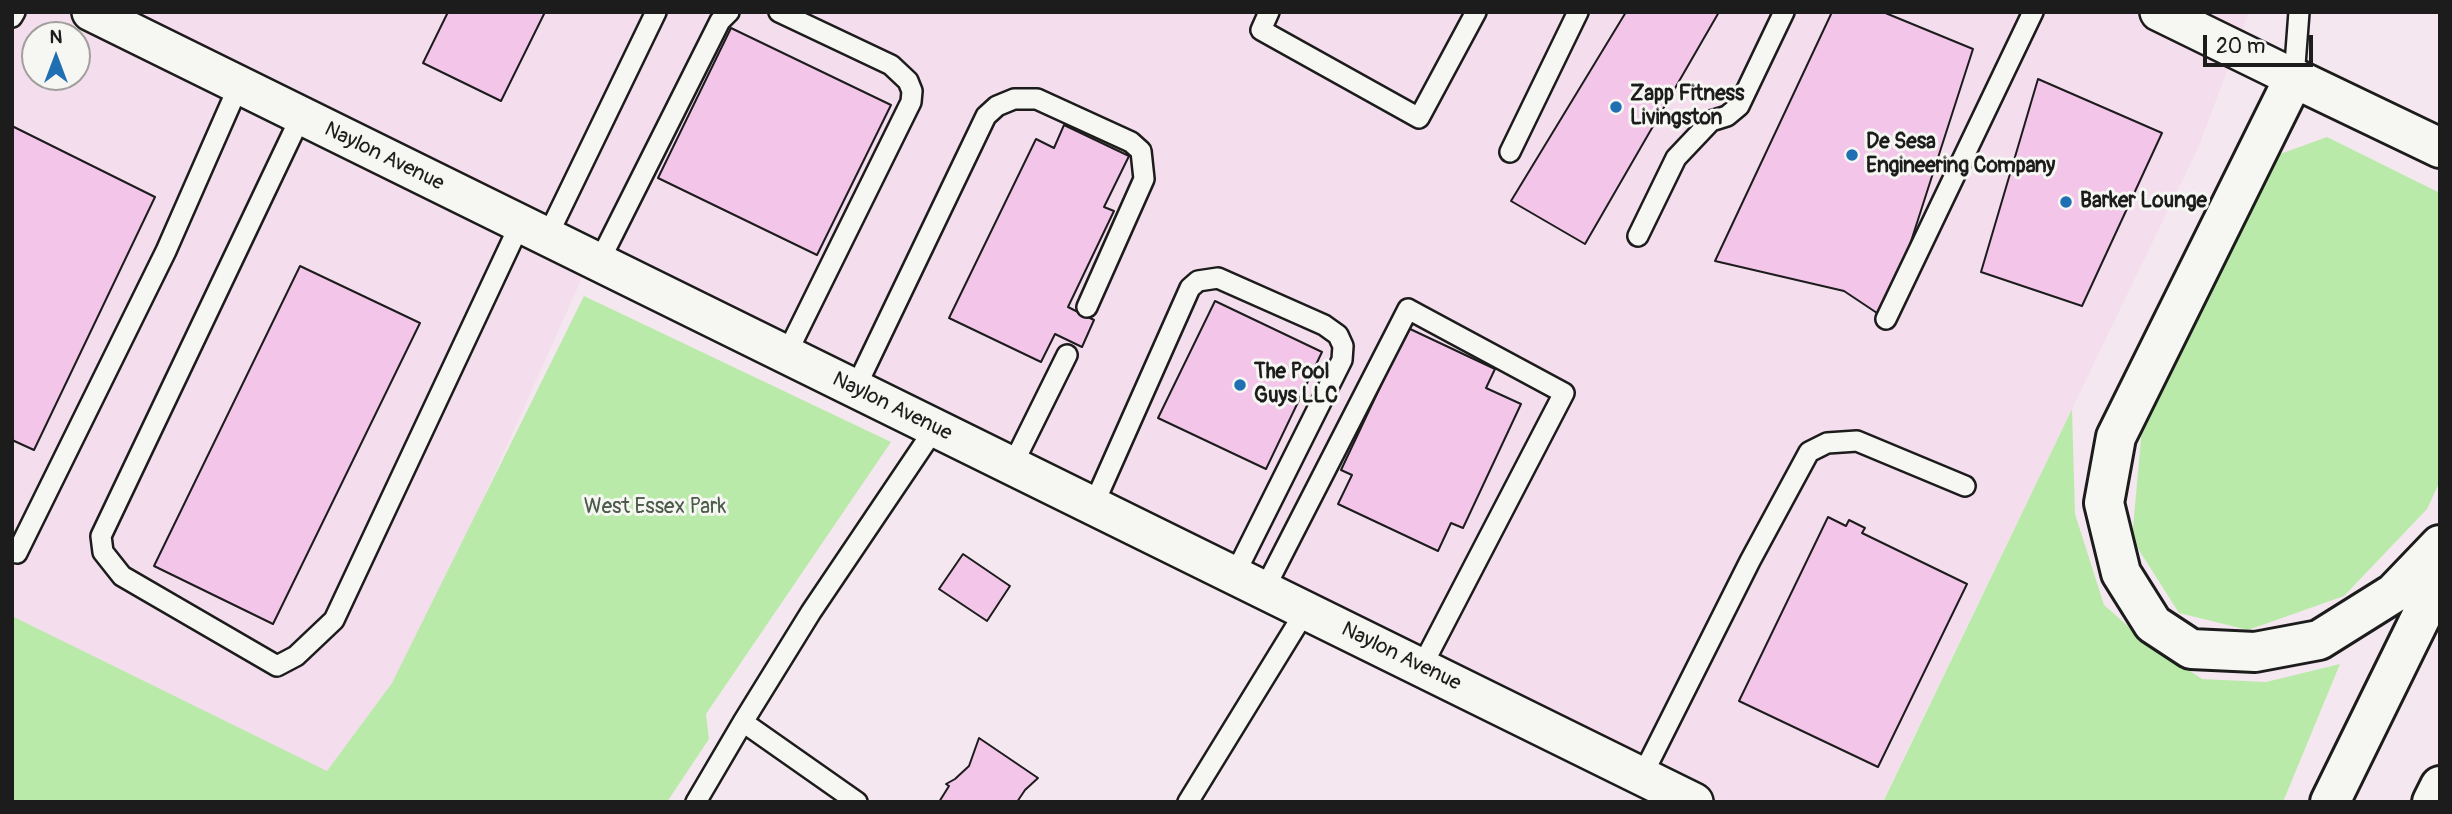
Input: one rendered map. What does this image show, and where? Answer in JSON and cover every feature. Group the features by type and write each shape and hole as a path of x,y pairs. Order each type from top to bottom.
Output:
{"main road":[{"path":"2440,148 2294,78 2116,437 2104,503 2121,573 2153,624 2190,649 2255,652 2319,640 2394,593 2440,545"},
{"path":"2330,802 2440,579"},
{"path":"2432,802 2440,786"}],"street":[{"path":"2159,12 2294,78"},
{"name":"Naylon Avenue","path":"92,13 1306,610 1651,788 1694,802"}],"lane":[{"path":"12,18 15,12"},
{"path":"301,116 101,536 103,552 122,576 277,666 296,656 334,620 534,230 656,12"},
{"path":"599,262 720,21 729,12"},
{"path":"779,12 891,65 908,81 912,91 911,102 786,355"},
{"path":"1269,12 1261,30 1419,118 1476,12"},
{"path":"1510,152 1578,12"},
{"path":"1638,236 1676,158 1711,121 1727,116 1739,106 1784,12"},
{"path":"1886,319 2033,12"},
{"path":"2294,78 2299,12"},
{"path":"12,550 18,553 166,251 239,85"},
{"path":"855,389 986,117 997,106 1014,99 1037,99 1131,142 1142,150 1144,178 1087,307"},
{"path":"1093,506 1190,288 1198,281 1218,278 1324,325 1338,335 1343,346 1342,360 1249,583"},
{"path":"1249,583 1408,309 1564,393 1421,668"},
{"path":"1012,466 1067,355"},
{"path":"696,802 811,612 935,428"},
{"path":"1651,788 1750,561 1809,452 1827,443 1857,441 1965,486"},
{"path":"1188,802 1306,610"},
{"path":"743,722 857,802"}],"shaded area":[{"path":"12,12 2249,12 2199,146 1882,802 1691,802 590,260 415,651 327,772 12,616"}],"green space":[{"path":"2327,137 2440,193 2440,481 2427,509 2344,596 2248,630 2179,613 2132,539 2143,416 2272,157"},
{"name":"West Essex Park","path":"584,296 891,442 706,714 709,739 667,802 12,802 12,616 327,771 392,683"},
{"path":"2072,409 2075,514 2104,605 2145,641 2202,679 2266,682 2340,664 2283,802 1883,802"}],"building":[{"path":"448,12 545,12 501,101 423,63"},
{"name":"Zapp Fitness Livingston","path":"1626,12 1719,12 1585,244 1511,201"},
{"name":"De Sesa Engineering Company","path":"1832,12 1883,12 1973,49 1886,319 1844,291 1715,261"},
{"path":"731,28 891,105 817,255 658,178"},
{"name":"Barker Lounge","path":"2038,79 2162,133 2082,306 1981,272"},
{"path":"1064,125 1129,156 1104,207 1114,211 1068,307 1094,320 1082,347 1055,334 1041,362 949,318 1036,139 1054,148"},
{"path":"12,126 155,197 34,450 12,440"},
{"path":"300,266 420,323 273,624 154,566"},
{"name":"The Pool Guys LLC","path":"1215,301 1322,352 1266,469 1158,418"},
{"path":"1408,328 1495,369 1486,388 1521,404 1463,528 1451,523 1438,551 1338,504 1352,475 1341,470"},
{"path":"1828,517 1846,526 1849,520 1865,528 1862,533 1967,584 1878,767 1739,701"},
{"path":"963,554 1010,586 987,621 939,589"},
{"path":"979,738 1038,778 1017,802 939,802 949,786 946,784 969,766"}],"place":[{"name":"Zapp Fitness Livingston","path":"1616,107"},
{"name":"De Sesa Engineering Company","path":"1852,155"},
{"name":"Barker Lounge","path":"2066,202"},
{"name":"The Pool Guys LLC","path":"1240,385"}]}
